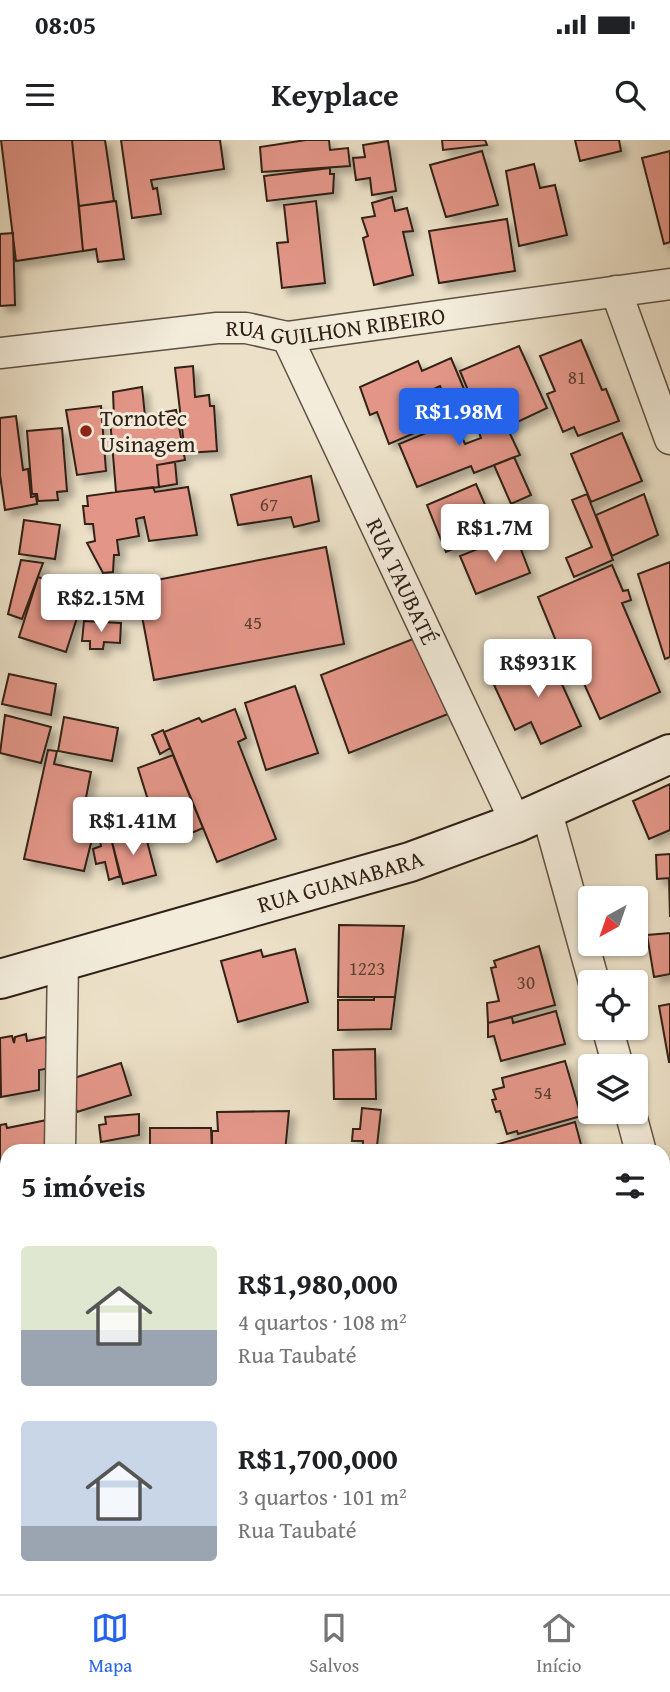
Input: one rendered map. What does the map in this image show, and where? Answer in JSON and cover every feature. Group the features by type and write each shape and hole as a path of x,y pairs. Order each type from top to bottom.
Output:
{"main road":[{"name":"RUA GUANABARA","path":"0,979 411,862 531,816 670,754"}],"street":[{"name":"RUA GUILHON RIBEIRO","path":"0,353 217,328 246,328 287,337 670,284"},
{"path":"616,291 670,439"},
{"name":"RUA TAUBATÉ","path":"287,337 531,816 589,970"},
{"path":"60,1144 63,961"},
{"path":"633,1124 639,1144"}],"building":[{"path":"1,140 72,140 83,251 16,261"},
{"path":"72,140 105,140 114,201 79,206"},
{"path":"121,140 220,140 224,169 151,180 153,189 157,188 161,214 132,218"},
{"path":"306,140 329,140 330,150 348,148 350,166 262,172 260,147"},
{"path":"442,140 485,140 487,145 443,150"},
{"path":"575,140 619,140 621,151 580,161"},
{"path":"388,141 396,191 372,195 370,178 356,180 353,158 365,157 363,145"},
{"path":"482,151 498,205 446,217 430,165"},
{"path":"670,151 670,242 664,244 642,158"},
{"path":"534,164 540,188 555,185 567,235 519,246 506,171"},
{"path":"330,168 330,174 334,174 333,193 267,201 264,176"},
{"path":"392,197 395,211 407,208 413,231 403,232 413,275 374,285 363,238 368,236 362,218 375,216 372,203"},
{"path":"116,201 124,259 98,262 96,249 83,251 79,206"},
{"path":"316,201 325,283 282,288 277,243 288,242 284,205"},
{"path":"507,219 515,271 439,283 429,231"},
{"path":"13,233 15,305 0,306 0,234"},
{"path":"581,340 602,390 606,389 619,421 578,436 574,427 563,432 547,394 555,391 540,356"},
{"path":"519,346 547,408 507,427 496,404 477,412 460,371"},
{"path":"451,358 474,413 455,421 440,386 425,393 438,423 389,444 377,412 370,415 360,387 418,361 422,371"},
{"path":"193,366 195,397 209,395 210,406 214,406 217,451 185,453 175,368"},
{"path":"142,387 145,416 176,410 185,460 157,465 159,487 116,492 110,418 114,418 113,392"},
{"path":"496,404 520,455 474,473 471,466 417,487 399,444 455,421 465,444 481,438 472,414"},
{"name":"Tornotec Usinagem","path":"101,406 106,471 77,475 66,410"},
{"path":"16,416 23,470 28,469 31,497 36,496 37,504 5,510 0,475 0,418"},
{"path":"62,428 67,491 57,492 58,500 38,501 37,494 32,494 27,431"},
{"path":"622,433 642,481 591,502 571,454"},
{"path":"514,457 531,495 511,504 494,465"},
{"path":"175,462 177,484 159,487 157,465"},
{"path":"311,476 319,521 294,527 291,517 238,525 231,495"},
{"path":"476,484 493,523 471,532 474,540 446,552 427,505"},
{"path":"153,487 155,492 188,487 197,535 149,541 144,517 136,519 139,536 117,540 119,555 114,555 113,572 103,573 87,543 95,541 93,524 85,524 83,506 88,506 87,496"},
{"path":"587,494 613,560 574,577 566,558 592,547 572,500"},
{"path":"644,494 658,535 612,556 596,515"},
{"path":"24,520 60,525 55,559 19,554"},
{"path":"515,534 530,573 476,594 460,556"},
{"path":"326,547 344,644 154,680 136,584"},
{"path":"21,560 43,563 22,619 8,614"},
{"path":"670,562 670,657 665,659 638,574"},
{"path":"612,565 623,591 628,590 631,600 622,603 660,692 600,719 571,655 563,658 538,597"},
{"path":"38,577 85,593 66,652 19,637"},
{"path":"84,621 121,623 120,643 104,642 103,649 90,649 90,641 82,641"},
{"path":"413,639 448,714 349,753 321,675"},
{"path":"545,647 581,726 541,744 531,722 515,730 494,685 527,670 522,657"},
{"path":"9,674 56,684 51,715 2,704"},
{"path":"295,686 318,753 266,770 245,703"},
{"path":"235,709 246,738 238,742 276,839 217,862 164,732 199,718 202,722"},
{"path":"5,715 51,727 41,763 0,753"},
{"path":"64,717 118,728 112,761 58,751"},
{"path":"163,730 170,748 160,754 152,735"},
{"path":"48,750 57,751 54,764 91,772 80,828 94,831 84,871 24,859"},
{"path":"173,755 203,828 187,835 174,806 153,816 138,768"},
{"path":"670,784 670,830 649,839 633,801"},
{"path":"139,820 142,830 114,837 111,827"},
{"path":"144,830 156,875 123,884 111,838"},
{"path":"111,838 120,876 109,880 105,862 96,864 93,849 101,846 100,841"},
{"path":"670,854 670,917 669,878 657,879 656,855"},
{"path":"339,925 404,926 395,997 338,997"},
{"path":"670,933 670,974 654,977 648,935"},
{"path":"539,946 555,1005 488,1023 487,1003 499,1001 491,968 496,967 494,961"},
{"path":"295,949 308,1002 238,1022 221,961 261,950 263,957"},
{"path":"374,997 395,997 391,1029 338,1030 338,1000 374,1000"},
{"path":"670,1004 670,1062 669,1062 659,1006"},
{"path":"556,1011 565,1044 501,1061 494,1036 488,1037 488,1023 512,1017 513,1023"},
{"path":"26,1034 27,1041 46,1037 51,1068 39,1070 39,1090 1,1097 0,1038 12,1036 14,1043 15,1037"},
{"path":"375,1049 376,1099 334,1099 333,1050"},
{"path":"565,1061 578,1106 578,1117 518,1134 517,1131 507,1134 500,1111 496,1112 492,1100 496,1099 493,1090 504,1087 502,1078"},
{"path":"121,1063 131,1095 77,1112 68,1080"},
{"path":"362,1108 381,1110 377,1144 352,1141 353,1129 360,1129"},
{"path":"289,1111 286,1144 212,1144 212,1131 218,1131 217,1112"},
{"path":"139,1114 139,1135 101,1142 99,1125 106,1124 105,1117"},
{"path":"47,1120 51,1144 0,1144 0,1125 6,1124 7,1128"},
{"path":"575,1122 581,1144 499,1144"},
{"path":"150,1128 211,1128 212,1144 150,1144"}],"place":[{"name":"Tornotec Usinagem","path":"86,431"}]}
